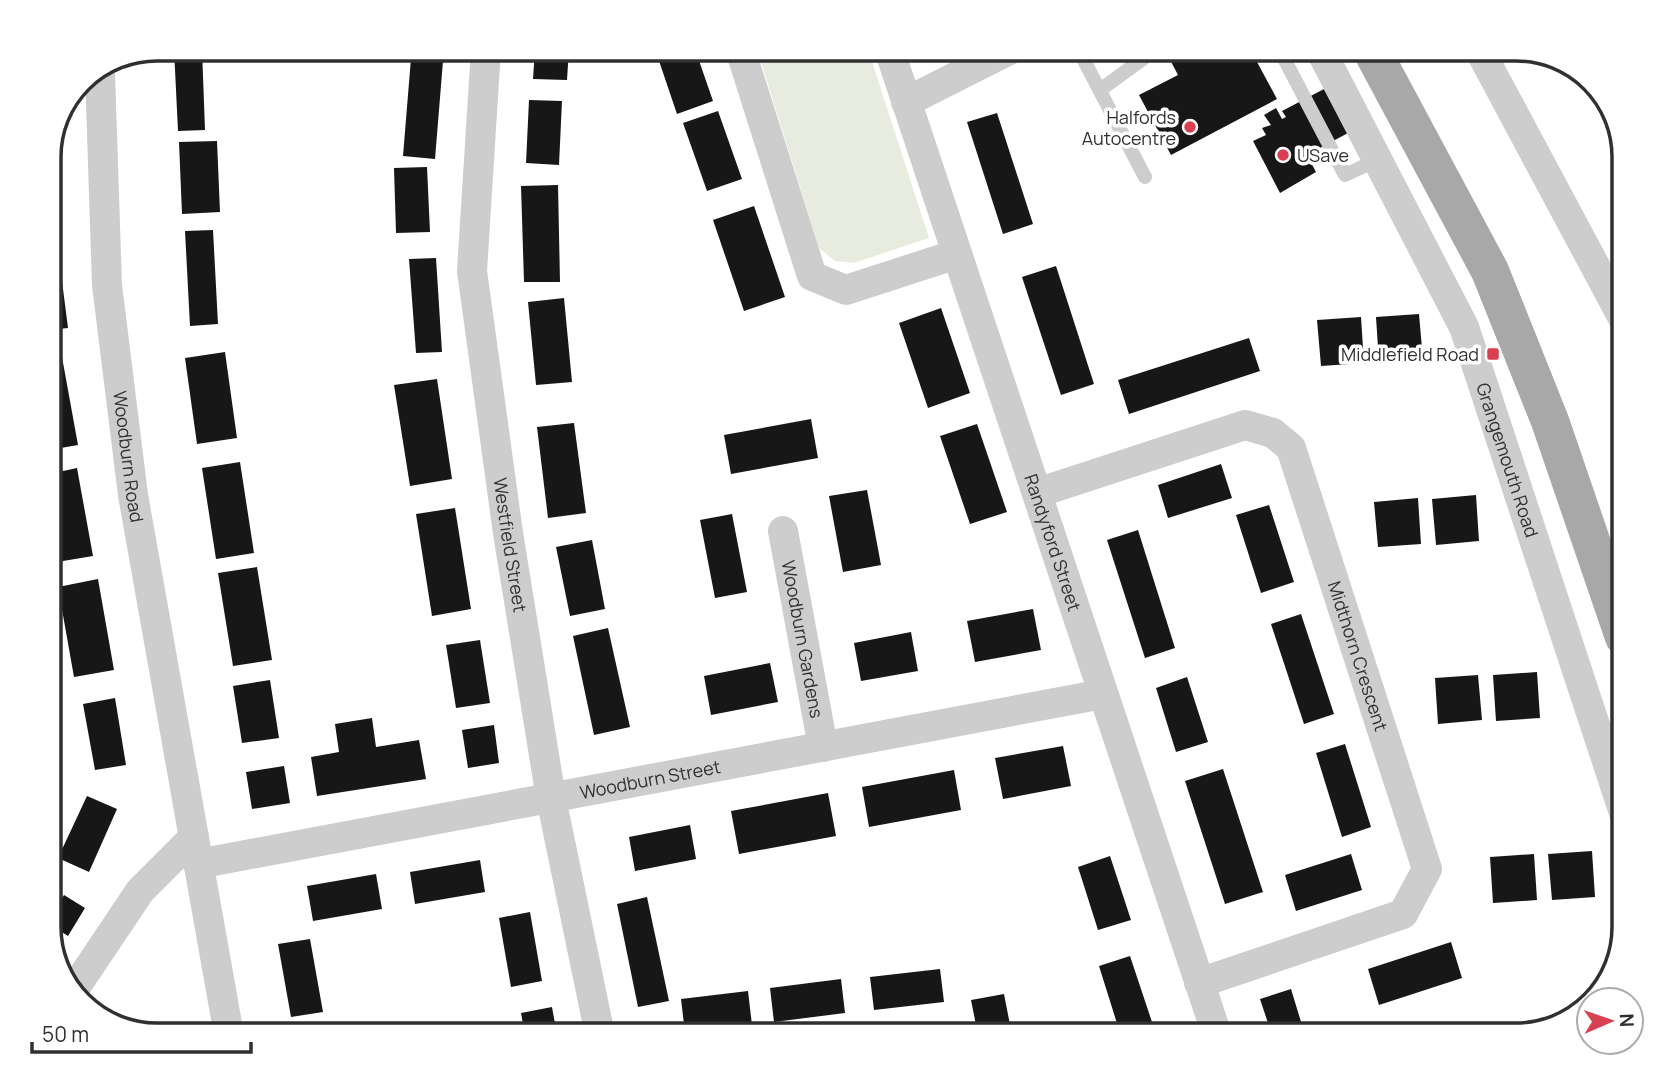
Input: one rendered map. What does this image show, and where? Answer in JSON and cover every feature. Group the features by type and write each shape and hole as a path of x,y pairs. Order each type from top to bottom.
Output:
{"main road":[{"path":"1377,61 1490,271 1550,421 1612,602"}],"street":[{"name":"Westfield Street","path":"485,61 472,271 508,533 551,798 598,1023"},
{"path":"744,61 812,276 846,290 957,254"},
{"name":"Randyford Street","path":"892,61 1213,1023"},
{"path":"906,102 987,61"},
{"name":"Grangemouth Road","path":"1326,61 1464,327 1612,777"},
{"path":"1485,61 1612,298"},
{"name":"Woodburn Road","path":"100,80 107,285 133,495 227,1023"},
{"path":"1377,160 1419,138"},
{"name":"Midthorn Crescent","path":"1037,493 1245,425 1273,433 1291,448 1427,869 1403,914 1199,983"},
{"name":"Woodburn Gardens","path":"783,531 824,747"},
{"name":"Woodburn Street","path":"196,851 551,798 1103,694"},
{"path":"79,982 140,891 196,851"}],"lane":[{"path":"1085,61 1145,177"},
{"path":"1100,90 1140,61"},
{"path":"1285,61 1345,175 1377,160"}],"shaded area":[{"path":"761,61 872,61 929,238 854,263 835,261 819,248"}],"building":[{"path":"175,61 202,61 205,130 178,131"},
{"path":"411,61 443,61 435,159 403,156"},
{"path":"534,61 568,61 567,80 533,79"},
{"path":"659,61 699,61 713,101 677,114"},
{"name":"Halfords Autocentre","path":"1171,61 1256,61 1277,99 1171,155 1139,95 1178,75"},
{"path":"1324,89 1348,133 1307,155 1316,172 1280,193 1253,141 1266,135 1262,128 1271,125 1264,115 1276,108 1282,119 1286,117 1282,111"},
{"path":"529,100 562,101 559,165 526,163"},
{"path":"718,111 742,179 707,191 683,123"},
{"path":"997,113 1033,224 1003,234 967,122"},
{"path":"217,141 220,212 182,214 179,142"},
{"path":"427,167 430,232 396,233 394,168"},
{"path":"558,185 560,282 524,282 521,186"},
{"path":"754,206 785,297 744,311 713,220"},
{"path":"213,230 218,324 190,326 185,231"},
{"path":"436,258 442,352 416,353 409,259"},
{"path":"1056,266 1094,384 1061,395 1022,277"},
{"path":"61,273 68,328 61,329"},
{"path":"564,298 572,382 536,385 528,302"},
{"path":"941,308 970,393 928,408 899,323"},
{"path":"1419,314 1423,360 1379,363 1376,317"},
{"path":"1361,317 1364,363 1321,366 1317,320"},
{"path":"1249,338 1260,371 1129,414 1118,380"},
{"path":"225,352 237,438 197,444 185,358"},
{"path":"61,357 78,445 61,448"},
{"path":"437,379 452,479 410,486 394,385"},
{"path":"811,419 818,458 731,474 724,435"},
{"path":"574,423 586,513 548,518 537,427"},
{"path":"977,424 1007,512 970,524 940,436"},
{"path":"240,462 254,553 216,559 202,468"},
{"path":"1221,464 1232,498 1168,518 1158,485"},
{"path":"77,468 93,556 61,561 61,471"},
{"path":"867,490 881,565 843,572 829,496"},
{"path":"1476,495 1479,541 1436,545 1432,499"},
{"path":"1418,498 1421,544 1378,547 1374,502"},
{"path":"1269,505 1294,582 1261,593 1236,515"},
{"path":"455,508 471,609 432,616 416,514"},
{"path":"732,514 747,592 715,598 700,520"},
{"path":"1138,530 1175,648 1145,658 1107,540"},
{"path":"592,540 605,609 570,616 556,547"},
{"path":"257,567 272,660 233,666 218,573"},
{"path":"98,579 114,670 74,677 61,604 61,586"},
{"path":"1033,609 1041,650 975,662 967,621"},
{"path":"1301,614 1334,714 1304,724 1271,624"},
{"path":"608,628 630,727 594,735 573,636"},
{"path":"911,632 918,671 861,681 854,643"},
{"path":"480,640 490,703 456,708 446,645"},
{"path":"770,663 778,702 711,715 704,676"},
{"path":"1537,672 1540,718 1496,721 1493,675"},
{"path":"1478,675 1482,720 1438,724 1435,678"},
{"path":"1187,677 1208,742 1176,752 1156,688"},
{"path":"270,680 279,738 242,743 233,686"},
{"path":"115,698 126,765 95,770 83,704"},
{"path":"372,718 376,747 419,740 426,779 317,796 311,757 339,752 335,724"},
{"path":"494,725 499,763 468,768 462,730"},
{"path":"1345,744 1371,827 1342,837 1316,753"},
{"path":"1063,746 1071,786 1003,799 995,758"},
{"path":"284,766 290,803 252,809 246,772"},
{"path":"1223,769 1263,892 1225,904 1185,781"},
{"path":"954,770 961,810 869,827 862,787"},
{"path":"828,793 836,836 739,854 731,811"},
{"path":"87,796 117,809 89,872 61,859 61,852"},
{"path":"690,825 696,859 635,871 629,837"},
{"path":"1592,851 1595,897 1552,900 1548,854"},
{"path":"1351,854 1362,890 1296,911 1285,875"},
{"path":"1534,854 1537,900 1493,903 1490,857"},
{"path":"1110,856 1131,920 1098,930 1078,867"},
{"path":"480,860 485,892 415,904 410,872"},
{"path":"376,874 382,909 313,921 307,886"},
{"path":"64,895 85,908 68,936 61,932 61,900"},
{"path":"647,897 669,1001 638,1007 617,904"},
{"path":"530,912 542,981 511,987 499,918"},
{"path":"310,939 323,1012 291,1017 278,944"},
{"path":"1451,942 1462,978 1379,1005 1368,969"},
{"path":"1130,956 1152,1022 1117,1023 1099,966"},
{"path":"940,969 944,1002 874,1010 870,977"},
{"path":"841,979 845,1013 774,1022 770,988"},
{"path":"1291,989 1301,1023 1268,1023 1260,999"},
{"path":"748,991 752,1023 684,1023 681,999"},
{"path":"1004,994 1010,1023 976,1023 971,1000"},
{"path":"552,1007 555,1023 523,1023 521,1013"}],"place":[{"name":"Halfords Autocentre","path":"1190,127"},
{"name":"USave","path":"1283,155"},
{"name":"Middlefield Road","path":"1493,354"}]}
